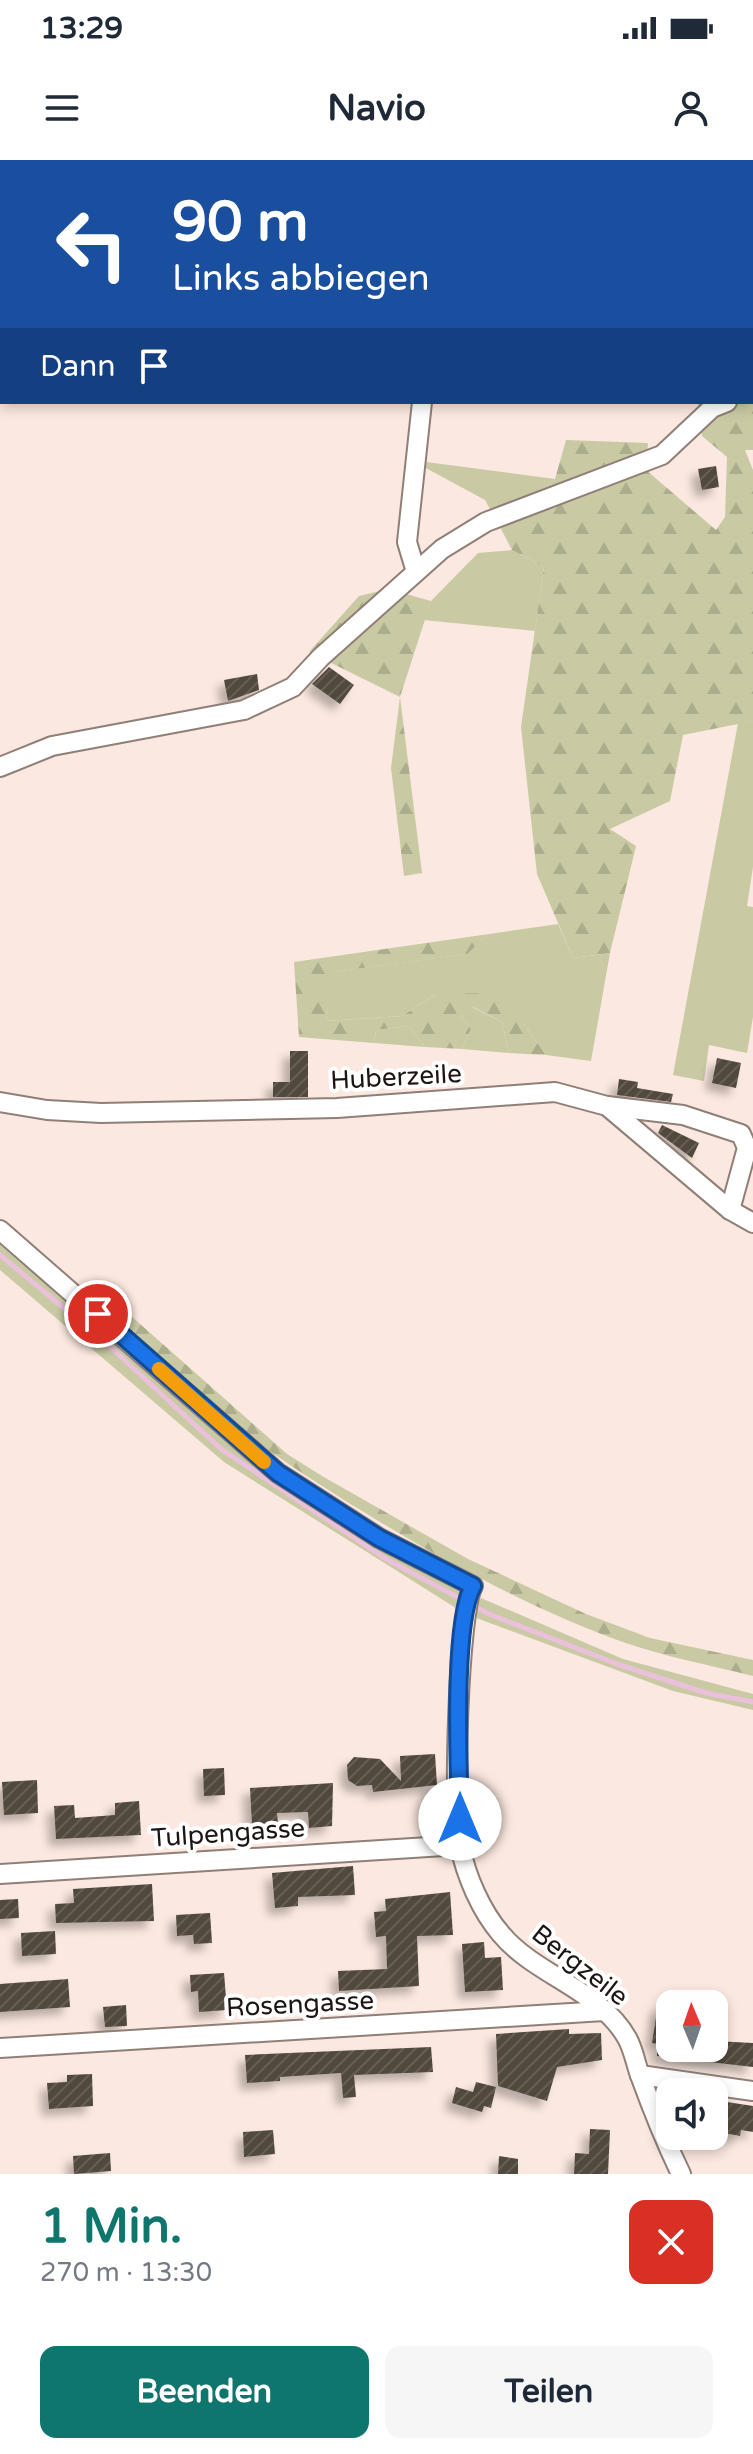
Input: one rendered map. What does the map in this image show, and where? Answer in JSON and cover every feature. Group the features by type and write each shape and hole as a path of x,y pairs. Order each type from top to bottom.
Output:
{"street":[{"path":"416,572 407,542 422,404"},
{"path":"0,767 52,746 244,710 293,687 442,549 486,522 662,455 712,408 722,404"},
{"name":"Huberzeile","path":"0,1102 47,1110 101,1113 337,1108 555,1092 607,1106 730,1210 753,1223"},
{"path":"607,1106 683,1115 741,1134 747,1148 730,1210"},
{"name":"Bergzeile","path":"0,1230 278,1473 379,1538 473,1586 465,1613 460,1660 460,1845 474,1891 500,1934 604,2011 627,2038 681,2174"},
{"name":"Tulpengasse","path":"0,1874 460,1845"},
{"name":"Rosengasse","path":"0,2048 604,2011"},
{"path":"640,2075 753,2091"}],"green space":[{"path":"698,404 753,404 753,450 745,450 753,470 753,721 683,735 670,801 610,829 636,846 610,953 573,958 537,874 521,727 544,567 512,550 499,525 555,479 566,440 648,443 646,470 716,530 725,517 727,457 702,436"},
{"path":"411,460 555,479 499,525 485,500"},
{"path":"512,550 544,567 535,631 423,620 431,601 478,553"},
{"path":"388,589 431,601 400,697 309,652 359,596"},
{"path":"400,697 422,873 404,876 391,768"},
{"path":"753,721 753,867 747,906 753,907 753,1017 747,1053 709,1045 704,1081 673,1075 738,723"},
{"path":"558,924 573,958 610,953 591,1061 546,1055 524,1024 436,994 402,1016 326,1021 333,972 466,954 489,934"},
{"path":"489,934 467,954 334,972 326,1021 402,1016 436,994 489,993 535,1002 524,1024 546,1055 509,1053 502,1022 473,1007 461,1017 471,1029 462,1049 425,1047 409,1026 376,1030 374,1043 299,1037 294,962"},
{"path":"472,1007 502,1022 509,1053 462,1049 471,1029 461,1017"},
{"path":"409,1026 425,1047 374,1043 376,1030"},
{"path":"0,1242 228,1444 458,1587 462,1591 459,1610 224,1462 0,1270"},
{"path":"97,1291 105,1293 287,1454 322,1476 468,1559 586,1614 650,1638 753,1660 753,1676 655,1652 582,1626 495,1586 409,1539 263,1446 188,1384 92,1295"},
{"path":"481,1598 623,1659 753,1694 753,1710 673,1691 471,1616"}],"building":[{"path":"716,466 719,487 702,490 698,469"},
{"path":"329,667 354,685 340,704 312,684"},
{"path":"257,674 259,690 228,701 224,680"},
{"path":"290,1051 308,1051 308,1097 273,1097 273,1082 290,1082"},
{"path":"717,1058 741,1063 736,1088 712,1083"},
{"path":"619,1079 638,1082 637,1088 673,1094 671,1102 617,1095"},
{"path":"662,1125 699,1143 692,1158 658,1133"},
{"path":"435,1754 437,1785 373,1792 372,1785 357,1786 348,1780 347,1765 354,1757 380,1759 401,1781 400,1756"},
{"path":"224,1768 225,1795 204,1796 203,1769"},
{"path":"37,1780 38,1813 4,1815 2,1782"},
{"path":"333,1783 332,1826 309,1828 308,1812 277,1813 278,1824 252,1825 250,1788"},
{"path":"139,1801 141,1835 56,1839 54,1806 74,1805 75,1818 115,1815 115,1803"},
{"path":"353,1866 355,1895 298,1897 298,1906 275,1908 272,1873"},
{"path":"152,1884 154,1921 56,1923 55,1904 74,1903 73,1889"},
{"path":"450,1892 453,1935 417,1936 419,1986 339,1991 338,1971 387,1969 386,1936 376,1937 374,1912 386,1911 385,1899"},
{"path":"18,1899 19,1918 0,1919 0,1900"},
{"path":"210,1913 212,1943 194,1944 193,1935 177,1936 176,1915"},
{"path":"55,1931 56,1954 22,1956 21,1933"},
{"path":"484,1942 485,1958 501,1957 503,1990 465,1992 462,1944"},
{"path":"224,1973 227,2010 199,2012 198,1991 191,1992 190,1975"},
{"path":"68,1979 70,2007 0,2012 0,1984"},
{"path":"126,2005 127,2026 105,2027 103,2007"},
{"path":"656,2018 656,2044 652,2043"},
{"path":"569,2029 569,2034 601,2033 602,2060 557,2067 547,2101 498,2086 496,2034"},
{"path":"728,2042 753,2043 753,2067 709,2062 728,2062"},
{"path":"431,2047 433,2072 354,2075 356,2097 343,2098 341,2073 280,2077 280,2081 247,2083 245,2055"},
{"path":"92,2074 93,2106 49,2109 47,2083 67,2082 67,2075"},
{"path":"476,2082 496,2087 491,2108 484,2106 482,2112 452,2103 456,2087 473,2092"},
{"path":"728,2102 753,2106 753,2132 741,2130 740,2136 728,2134"},
{"path":"590,2129 610,2130 608,2174 574,2174 575,2153 589,2154"},
{"path":"273,2130 275,2154 244,2157 243,2132"},
{"path":"110,2153 111,2171 74,2174 73,2156"},
{"path":"499,2156 518,2159 518,2174 498,2174"}],"waterway":[{"path":"0,1255 107,1344 221,1449 386,1559 489,1614 617,1664 706,1693 753,1702"}],"slow traffic":[{"path":"159,1369 264,1462"}],"route":[{"path":"98,1314 278,1473 379,1538 473,1586 465,1613 460,1660 460,1819"}]}
